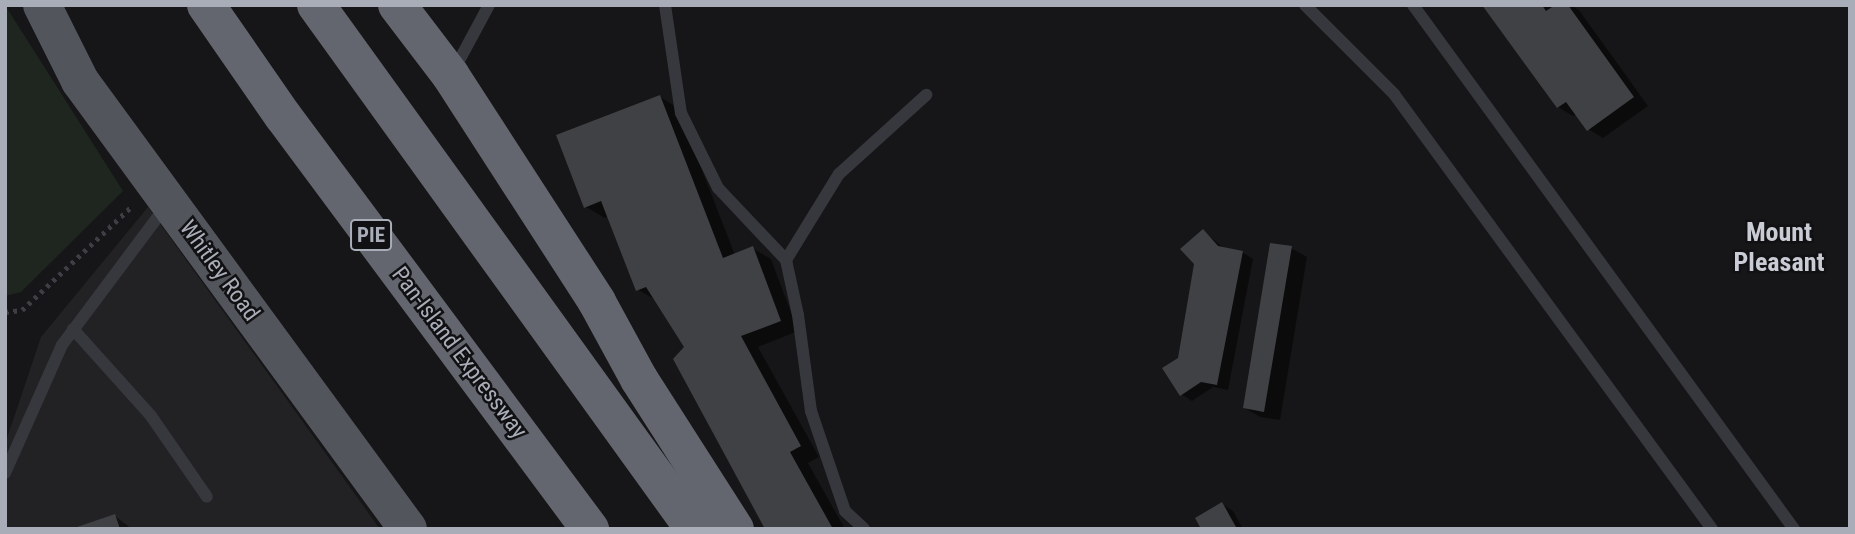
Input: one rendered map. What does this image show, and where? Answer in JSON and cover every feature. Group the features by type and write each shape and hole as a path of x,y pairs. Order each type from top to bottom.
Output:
{"highway":[{"name":"Pan-Island Expressway","path":"206,5 283,116 590,529"},
{"path":"316,5 694,529"},
{"path":"397,5 451,76 597,302 639,379 735,529"}],"main road":[{"name":"Whitley Road","path":"42,5 80,81 164,208 408,529"}],"lane":[{"path":"451,76 489,5"},
{"path":"665,5 681,113 718,188 786,260 799,315 811,411 845,511 864,529"},
{"path":"1305,5 1341,44 1394,94 1712,529"},
{"path":"1413,5 1794,529"},
{"path":"786,260 839,174 926,95"},
{"path":"5,473 62,345 164,208"},
{"path":"73,329 151,416 207,497"}],"path":[{"path":"5,312 22,310 146,193 164,208"}],"shaded area":[{"path":"5,5 123,191 21,292 5,296"},
{"path":"148,207 380,529 5,529 5,444 41,337"}],"building":[{"path":"1482,5 1542,5 1546,11 1555,5 1568,5 1634,97 1587,131 1566,102 1557,108"},
{"path":"660,95 723,258 753,246 781,321 741,336 801,446 790,452 833,529 765,529 673,359 684,347 646,287 636,291 601,201 584,208 556,135"},
{"path":"1203,229 1218,246 1243,251 1217,385 1201,382 1180,396 1162,368 1178,358 1194,264 1180,249"},
{"path":"1270,243 1292,246 1264,412 1243,408"},
{"path":"1222,502 1236,527 1201,529 1195,518"},
{"path":"115,514 120,529 74,529 74,528"}],"district":[{"name":"Mount Pleasant","path":"1779,248"}]}
